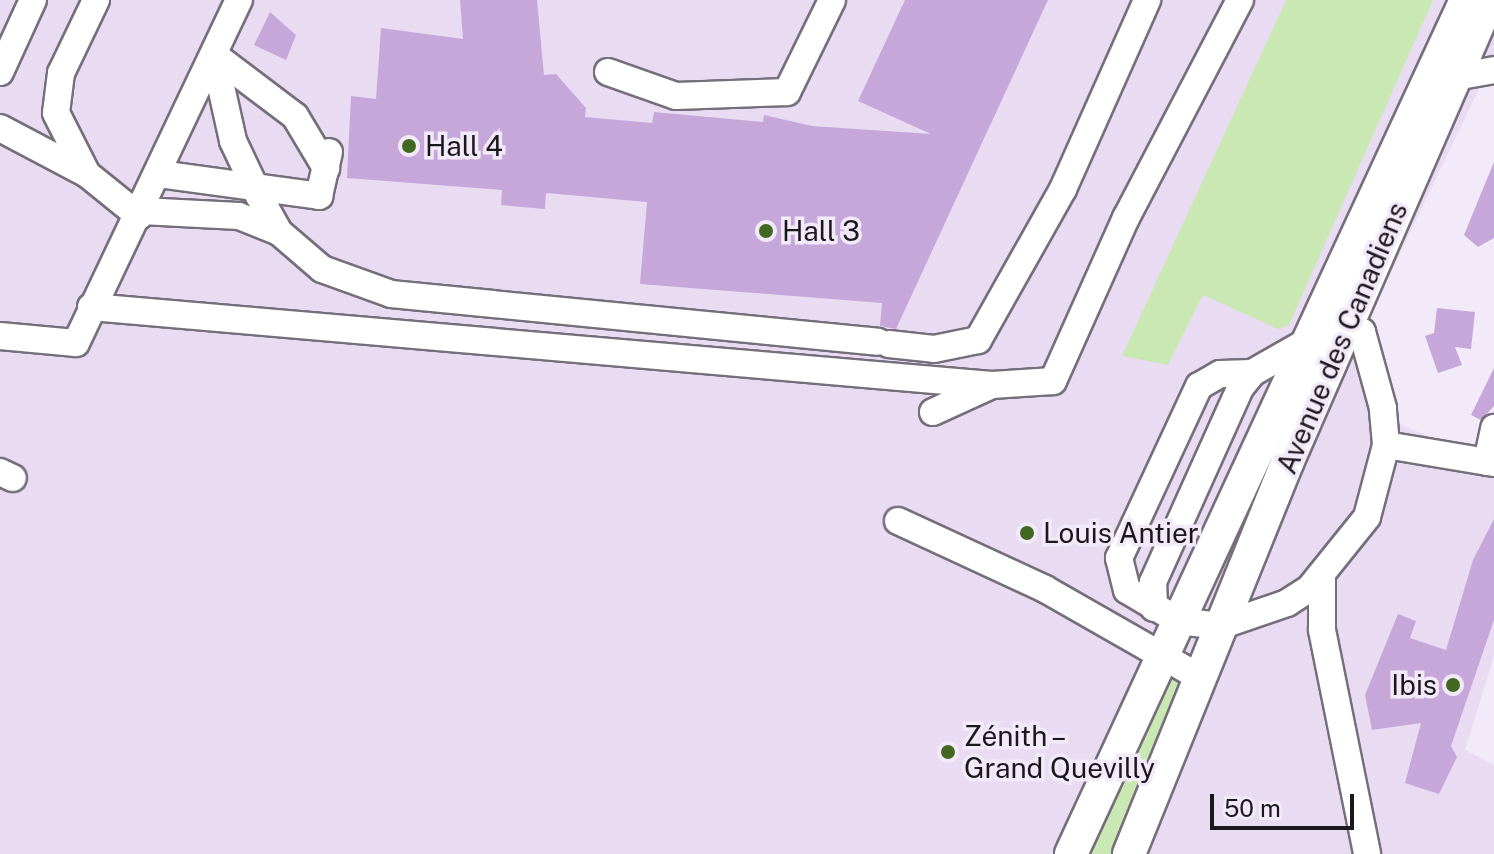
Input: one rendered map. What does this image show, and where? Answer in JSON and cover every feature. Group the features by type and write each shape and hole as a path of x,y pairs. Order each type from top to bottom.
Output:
{"main road":[{"name":"Avenue des Canadiens","path":"1129,854 1220,626 1325,328 1466,0"},
{"name":"Avenue des Canadiens","path":"1071,854 1164,652 1166,614 1325,328 1455,77 1489,0"}],"street":[{"path":"0,72 33,0"},
{"path":"87,174 56,113 61,73 96,0"},
{"path":"0,336 76,343 91,307 140,214 239,0"},
{"path":"608,72 676,96 787,92 832,0"},
{"path":"0,128 87,174 140,214 239,216 279,232 322,269 391,294 934,349 978,340 1063,189 1147,0"},
{"path":"91,307 992,385 1053,381 1126,218 1240,0"},
{"path":"159,174 319,196 328,160 295,116 214,55"},
{"path":"214,55 233,141 279,232"},
{"path":"1455,77 1494,70"},
{"path":"1325,328 1362,332 1376,369 1386,445 1367,517 1322,574 1287,603 1220,626 1166,614 1127,590 1119,558 1199,386 1220,374 1252,373 1325,328"},
{"path":"1166,614 1153,582 1252,373"},
{"path":"933,412 992,385"},
{"path":"1386,445 1491,463 1494,428"},
{"path":"898,521 1164,652 1199,677"},
{"path":"1322,574 1322,630 1367,854"},
{"path":"1287,603 1322,630"}],"shaded area":[{"path":"0,0 1494,0 1494,58 1365,326 1401,425 1494,463 1494,656 1465,750 1494,765 1494,854 0,854"}],"green space":[{"path":"1286,0 1433,0 1289,325 1278,329 1203,295 1168,365 1122,356"},
{"path":"1170,663 1187,677 1121,854 1082,854"}],"building":[{"path":"460,0 537,0 544,75 556,74 586,108 585,117 652,123 654,112 763,122 764,115 812,126 931,134 858,101 905,0 1048,0 896,329 880,326 882,303 640,284 647,202 546,193 545,209 501,205 502,190 347,178 351,96 376,99 381,28 463,39"},
{"path":"270,12 296,35 286,60 254,45"},
{"path":"1494,162 1494,238 1478,247 1464,235"},
{"path":"1437,308 1475,312 1471,349 1455,347 1462,365 1438,373 1425,336 1434,333"},
{"path":"1494,368 1494,406 1481,420 1471,415"},
{"path":"1494,519 1494,620 1451,746 1457,757 1439,794 1405,783 1421,723 1372,730 1365,695 1398,614 1416,621 1410,638 1446,650 1473,560"}],"place":[{"name":"Hall 4","path":"409,146"},
{"name":"Hall 3","path":"766,231"},
{"name":"Louis Antier","path":"1027,533"},
{"name":"Ibis","path":"1453,685"},
{"name":"Zénith – Grand Quevilly","path":"948,752"}]}
